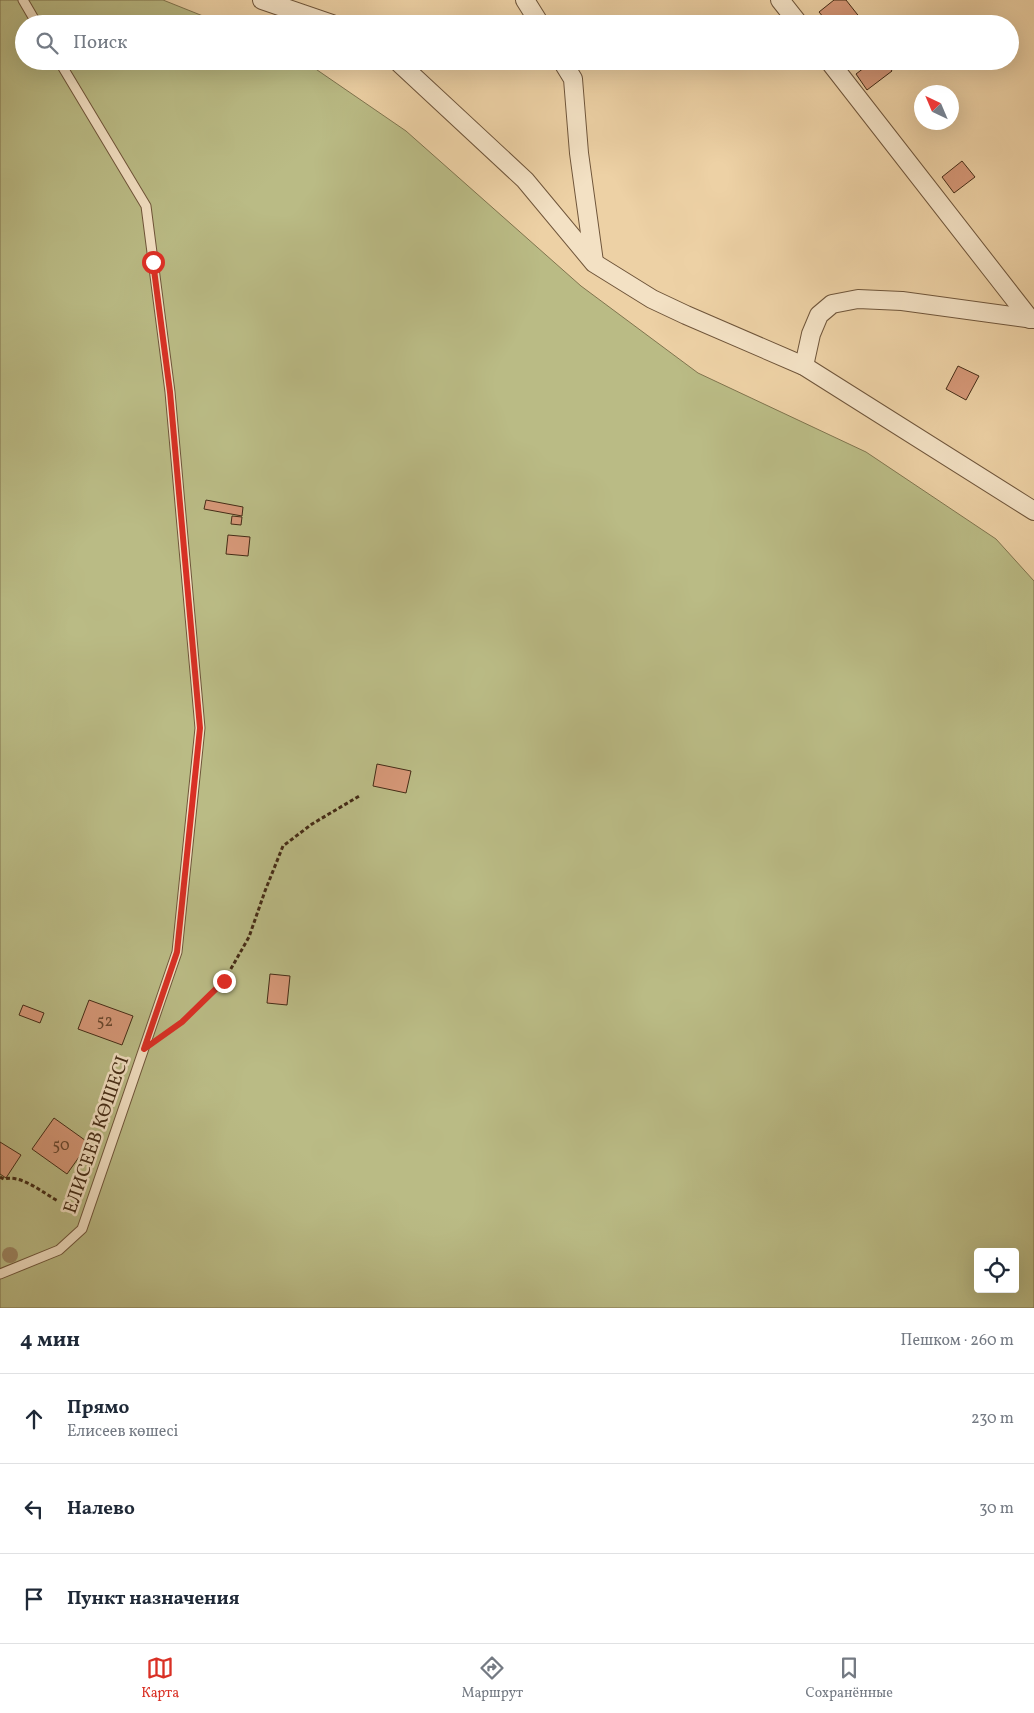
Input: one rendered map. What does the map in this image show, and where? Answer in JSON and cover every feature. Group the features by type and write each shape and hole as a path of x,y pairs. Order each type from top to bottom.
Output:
{"street":[{"path":"262,0 306,15"},
{"path":"525,0 534,15"},
{"path":"780,0 792,15"},
{"path":"407,70 525,180 594,263 652,299 804,366 1034,511"},
{"path":"568,70 573,79 578,153 594,263"},
{"path":"836,70 1032,319"},
{"path":"804,366 819,315 832,304 858,299 902,301 1032,319"}],"lane":[{"path":"23,0 32,15"},
{"name":"ЕЛИСЕЕВ КӨШЕСІ","path":"0,1274 59,1250 82,1229 177,952 200,728 170,392 146,206 64,70"}],"path":[{"path":"144,1049 182,1022 224,981 249,937 264,891 283,846 312,824 361,795"},
{"path":"0,1177 4,1179 11,1177 25,1182 58,1201"}],"green space":[{"path":"0,0 163,0 200,15 15,15 15,70 317,70 406,131 581,286 698,373 866,452 996,539 1034,581 1034,1308 0,1308"}],"building":[{"path":"834,0 846,0 858,15 822,15 819,12"},
{"path":"861,70 892,71 867,90 856,74"},
{"path":"962,161 975,177 954,193 942,177"},
{"path":"958,366 979,376 966,400 946,389"},
{"path":"206,500 243,507 242,516 204,509"},
{"path":"232,516 242,517 241,525 231,524"},
{"path":"228,535 250,537 248,556 226,554"},
{"path":"377,764 411,771 406,793 373,786"},
{"path":"270,974 290,976 287,1005 267,1003"},
{"path":"89,1000 133,1016 122,1045 78,1029"},
{"path":"23,1005 44,1013 40,1023 19,1015"},
{"path":"54,1118 89,1143 67,1174 32,1149"},
{"path":"0,1142 21,1155 6,1178 0,1174"}],"route":[{"path":"153,262 170,392 200,728 177,952 144,1049 182,1022 224,981"}]}
